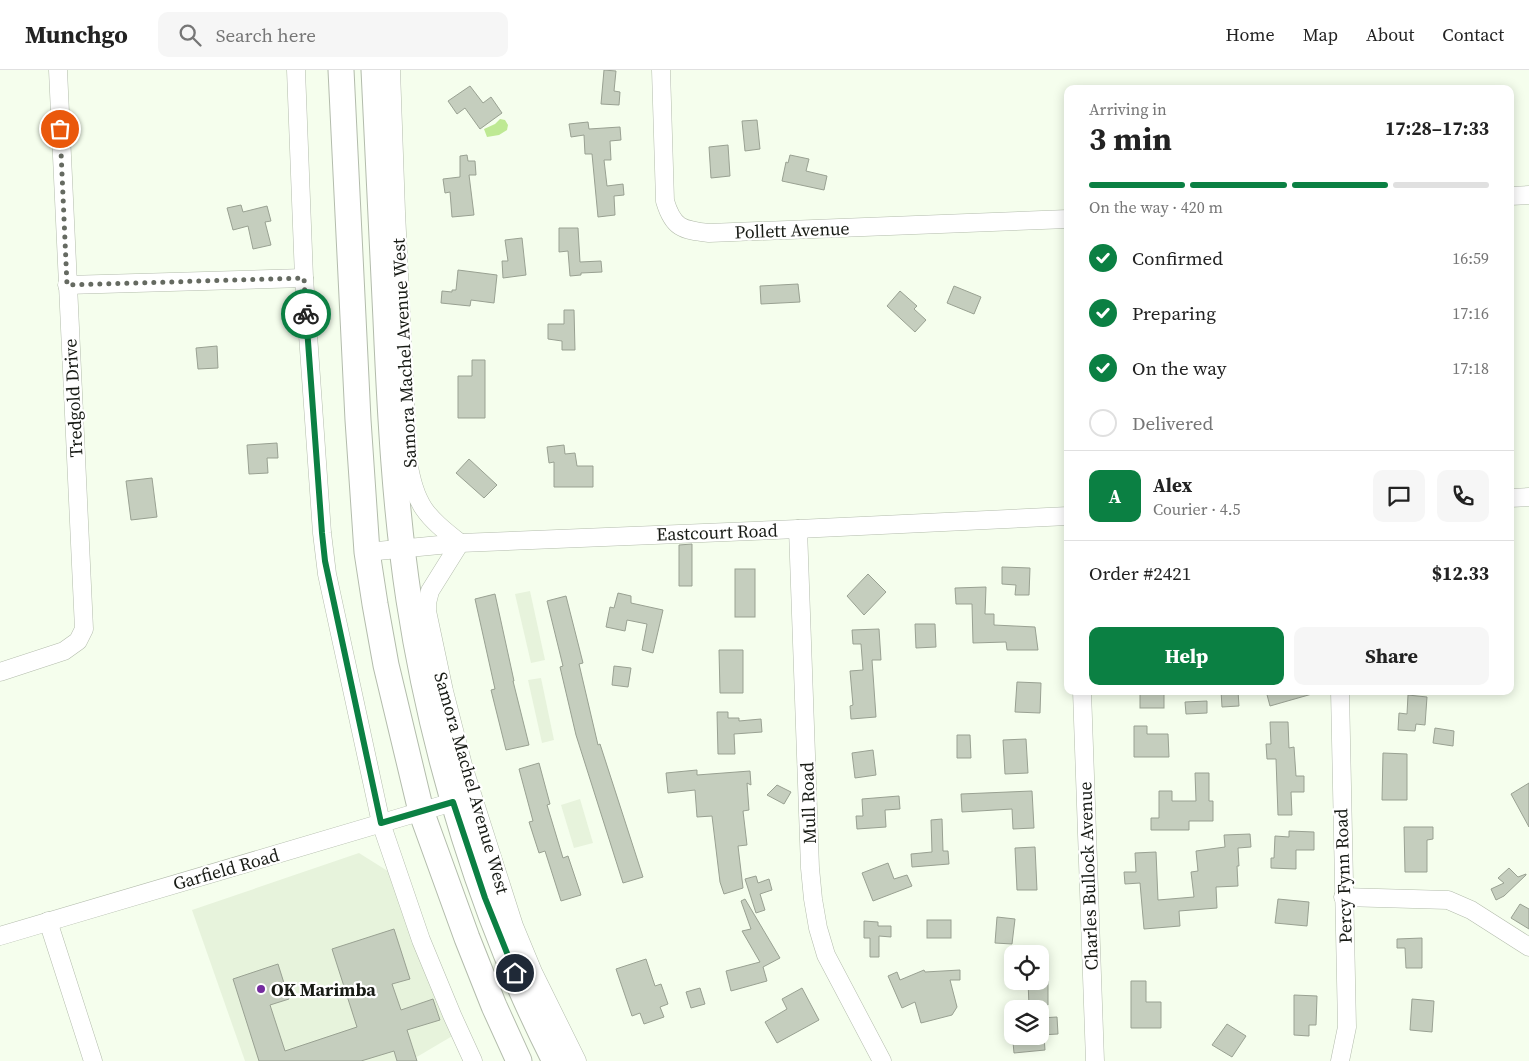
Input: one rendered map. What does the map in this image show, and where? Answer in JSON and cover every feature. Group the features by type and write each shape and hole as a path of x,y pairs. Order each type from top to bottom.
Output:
{"highway":[{"path":"341,70 358,420 367,552 386,665 421,811 484,981 519,1061"},
{"name":"Samora Machel Avenue West","path":"374,70 394,465 409,602 421,664 453,802 485,898 521,990 555,1061"}],"street":[{"name":"Tredgold Drive","path":"0,672 64,651 78,641 84,629 58,70"},
{"path":"296,70 304,278 325,561 381,823 421,940 473,1061"},
{"name":"Samora Machel Avenue West","path":"391,70 408,461 411,480 423,510 435,523 460,543 430,591 426,602 444,691 464,769 514,926 533,972 577,1061"},
{"name":"Pollett Avenue","path":"661,70 665,201 669,215 678,226 692,231 709,233 1064,219"},
{"path":"1514,196 1529,195"},
{"path":"67,285 304,278"},
{"path":"1514,498 1529,497"},
{"name":"Eastcourt Road","path":"367,552 460,543 1064,516"},
{"name":"Mull Road","path":"798,529 810,868 813,899 818,928 826,955 882,1061"},
{"name":"Charles Bullock Avenue","path":"1082,695 1095,1061"},
{"name":"Percy Fynn Road","path":"1340,695 1347,1027 1340,1061"},
{"name":"Garfield Road","path":"0,936 453,802"},
{"path":"1344,897 1448,900 1471,910 1529,947"},
{"path":"48,921 82,1032 93,1061"}],"shaded area":[{"path":"500,119 505,120 508,125 507,130 499,135 487,137 484,129 495,124"},
{"path":"530,591 545,660 531,663 515,594"},
{"path":"541,678 554,740 542,743 528,680"},
{"path":"580,799 593,843 574,848 561,805"},
{"path":"359,853 394,875 454,1035 410,1061 245,1061 192,910"}],"building":[{"path":"604,70 616,71 614,91 620,92 619,105 601,104"},
{"path":"470,86 483,103 491,97 502,113 480,129 465,108 457,114 448,101"},
{"path":"757,120 760,149 745,151 742,121"},
{"path":"588,122 589,129 620,127 621,140 610,141 611,160 604,160 607,186 623,184 624,195 614,196 615,215 598,217 592,154 585,154 584,135 571,137 569,124"},
{"path":"728,145 730,176 711,178 709,147"},
{"path":"467,155 468,161 475,161 476,175 469,175 474,215 452,217 450,192 445,193 443,179 460,177 460,156"},
{"path":"790,155 809,159 806,171 827,176 824,190 782,181 786,162 788,163"},
{"path":"241,205 243,212 267,206 271,221 265,222 271,245 253,249 248,226 233,230 227,208"},
{"path":"559,228 578,228 580,262 601,261 602,272 581,273 581,275 570,276 568,251 559,252"},
{"path":"522,238 526,275 503,278 502,261 508,261 505,240"},
{"path":"458,270 497,275 494,303 471,300 470,306 441,303 442,291 452,292 452,290 456,290"},
{"path":"798,284 800,302 761,304 760,286"},
{"path":"954,286 981,297 974,314 947,303"},
{"path":"900,291 917,306 914,309 926,320 915,332 887,306"},
{"path":"564,310 574,310 575,350 562,350 562,341 548,339 548,324 564,324"},
{"path":"217,346 218,368 198,369 196,348"},
{"path":"472,360 485,360 485,418 458,418 458,376 472,376"},
{"path":"277,443 278,458 267,458 268,473 249,474 247,445"},
{"path":"564,445 565,454 575,453 577,466 593,466 593,487 554,487 554,462 549,463 547,447"},
{"path":"469,459 497,485 484,498 456,473"},
{"path":"152,478 157,517 131,520 126,481"},
{"path":"692,544 692,586 679,586 679,545"},
{"path":"1002,567 1030,568 1029,595 1015,595 1016,585 1002,584"},
{"path":"735,569 755,569 755,617 735,617"},
{"path":"868,574 886,592 864,615 847,596"},
{"path":"986,587 985,614 994,614 994,625 1035,627 1038,650 1007,650 1006,642 973,643 972,604 956,604 955,588"},
{"path":"618,593 631,596 631,603 663,610 653,653 642,650 647,624 627,620 625,631 606,627 610,607 614,608"},
{"path":"495,594 513,681 529,745 506,750 491,690 495,689 475,599"},
{"path":"566,596 583,663 579,664 598,745 600,744 643,877 623,883 576,735 560,667 563,666 547,601"},
{"path":"915,624 935,624 936,647 916,648"},
{"path":"879,629 881,660 872,660 876,717 851,719 850,706 853,705 850,671 863,670 861,644 853,644 852,630"},
{"path":"719,650 743,650 743,693 720,693"},
{"path":"614,666 631,668 628,687 612,685"},
{"path":"1017,682 1041,683 1040,713 1015,712"},
{"path":"1140,695 1164,695 1164,708 1140,708"},
{"path":"1221,695 1238,695 1239,706 1222,707"},
{"path":"1267,695 1308,695 1270,706"},
{"path":"1408,695 1427,697 1425,725 1416,724 1415,731 1398,730 1399,713 1407,714"},
{"path":"1207,701 1207,713 1186,714 1185,702"},
{"path":"717,712 728,712 728,718 739,718 739,721 761,719 762,732 734,734 735,754 718,754"},
{"path":"1270,722 1288,722 1289,748 1294,747 1296,776 1304,776 1304,792 1291,792 1292,815 1278,815 1276,759 1267,759 1266,744 1271,744"},
{"path":"1134,726 1147,726 1147,734 1168,734 1169,757 1134,757"},
{"path":"1435,728 1454,731 1453,746 1433,743"},
{"path":"957,735 970,735 971,758 957,758"},
{"path":"1026,739 1028,773 1005,774 1003,740"},
{"path":"873,750 876,775 855,778 852,753"},
{"path":"1383,753 1407,754 1407,800 1382,800"},
{"path":"539,763 550,804 547,805 563,858 568,856 581,895 561,901 545,851 539,853 529,822 533,821 519,769"},
{"path":"697,770 697,775 750,771 751,785 747,783 749,810 743,811 747,845 738,846 743,888 724,894 720,882 712,816 697,817 695,790 668,793 666,773"},
{"path":"1195,773 1209,773 1209,801 1213,801 1213,821 1189,821 1189,830 1151,830 1151,818 1159,818 1159,791 1172,791 1172,801 1196,801"},
{"path":"1529,783 1529,827 1511,794"},
{"path":"777,785 791,792 784,804 767,795"},
{"path":"1032,791 1034,828 1013,829 1012,809 962,812 961,794"},
{"path":"899,796 900,809 885,810 886,827 857,829 856,816 863,816 862,799"},
{"path":"942,819 943,851 948,851 949,864 912,867 911,854 932,852 931,820"},
{"path":"1404,827 1433,827 1433,839 1427,840 1427,872 1405,872"},
{"path":"1289,831 1314,832 1314,850 1296,850 1296,869 1271,868 1271,858 1274,858 1275,836 1289,837"},
{"path":"1250,834 1251,847 1238,848 1238,886 1216,887 1217,908 1179,911 1180,926 1144,929 1140,883 1125,884 1124,872 1136,872 1135,853 1156,852 1158,900 1194,897 1191,872 1198,871 1196,851 1225,847 1224,835"},
{"path":"1035,847 1037,890 1017,890 1015,848"},
{"path":"888,863 894,879 907,875 912,886 873,901 862,873"},
{"path":"1509,868 1518,877 1526,875 1504,896 1496,900 1491,889 1504,883 1498,878"},
{"path":"756,876 758,883 769,879 772,890 760,894 765,910 756,913 745,879"},
{"path":"745,899 780,958 763,967 767,981 731,991 726,971 760,962 742,931 751,929 741,901"},
{"path":"1278,899 1309,902 1307,926 1275,923"},
{"path":"1520,904 1529,909 1529,929 1511,918"},
{"path":"997,917 1015,919 1012,944 995,943"},
{"path":"927,920 951,920 951,938 927,938"},
{"path":"864,921 878,922 878,926 891,926 891,937 879,936 879,957 870,957 870,938 864,938"},
{"path":"394,929 410,979 392,984 401,1010 433,999 440,1020 407,1030 417,1061 397,1061 394,1051 361,1061 259,1061 233,979 278,964 289,999 270,1005 285,1051 357,1027 332,949"},
{"path":"1422,938 1422,968 1406,968 1405,948 1397,948 1397,939"},
{"path":"646,959 655,986 661,984 668,1004 660,1007 664,1017 644,1024 640,1013 632,1016 616,969"},
{"path":"924,970 925,972 960,970 960,980 950,980 957,1007 952,1015 921,1023 915,1002 902,1008 888,976 897,972 900,980"},
{"path":"1131,981 1146,981 1146,1002 1161,1002 1161,1028 1131,1028"},
{"path":"700,988 705,1004 691,1008 686,992"},
{"path":"802,988 819,1020 777,1043 765,1022 787,1009 782,999"},
{"path":"1028,990 1048,990 1048,1000 1029,1000"},
{"path":"1294,995 1317,996 1316,1025 1309,1025 1309,1036 1294,1035"},
{"path":"1412,999 1434,1001 1432,1032 1410,1030"},
{"path":"1049,1017 1057,1017 1058,1034 1049,1034"},
{"path":"1227,1024 1246,1036 1232,1057 1212,1045"},
{"path":"1013,1045 1045,1045 1045,1050 1014,1053"}],"way so far":[{"path":"60,129 67,285 304,278 306,314"}],"place":[{"name":"OK Marimba","path":"261,989"}],"route":[{"path":"306,314 325,561 381,823 453,802 485,898 515,973"}]}
